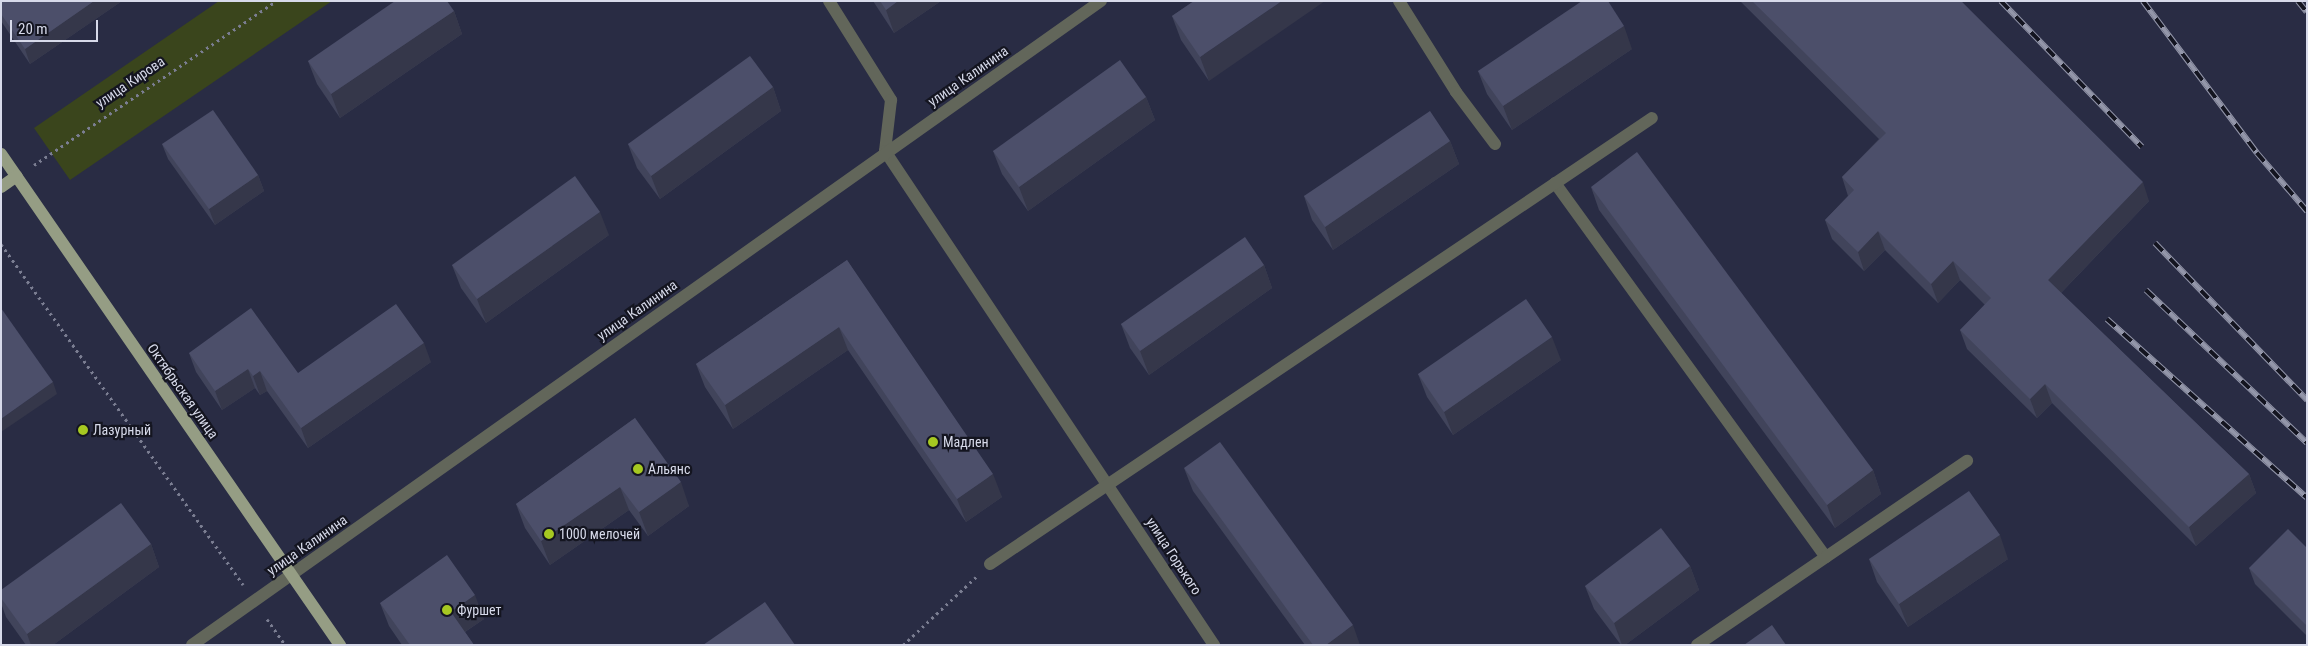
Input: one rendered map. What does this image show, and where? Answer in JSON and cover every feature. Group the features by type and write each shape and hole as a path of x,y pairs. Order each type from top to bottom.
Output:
{"main road":[{"name":"Октябрьская улица","path":"1,154 340,645"},
{"path":"1,186 17,176"}],"street":[{"path":"829,1 890,100 886,151"},
{"name":"улица Калинина","path":"192,645 886,151 1101,1"},
{"path":"1399,1 1456,92 1495,144"},
{"path":"990,564 1652,118"},
{"name":"улица Горького","path":"886,151 1109,484 1214,645"},
{"path":"1555,183 1826,557"},
{"path":"1697,645 1967,461"}],"path":[{"name":"улица Кирова","path":"17,176 276,1"},
{"path":"1,244 285,645"},
{"path":"902,645 990,564"}],"green space":[{"path":"219,1 332,1 70,180 34,128"}],"building":[{"path":"1,1 94,1 25,49 1,14"},
{"path":"395,1 447,1 454,11 331,94 308,61"},
{"path":"880,1 898,1 886,10"},
{"path":"1194,1 1282,1 1200,57 1172,16"},
{"path":"1582,1 1608,1 1624,26 1503,106 1478,71"},
{"path":"1752,1 1961,1 2143,182 2048,280 2249,474 2189,527 2045,384 2030,399 1960,330 1991,298 1953,261 1931,284 1878,231 1858,252 1825,220 1854,190 1842,177 1886,133"},
{"path":"750,56 773,87 651,176 628,144"},
{"path":"1120,60 1146,97 1019,187 993,151"},
{"path":"213,110 258,175 209,209 162,144"},
{"path":"1430,111 1450,141 1325,227 1304,196"},
{"path":"1637,152 1873,470 1827,505 1591,187"},
{"path":"575,176 600,212 477,299 452,265"},
{"path":"1245,237 1264,265 1140,351 1121,324"},
{"path":"847,260 993,474 957,499 839,327 725,405 696,364"},
{"path":"1526,299 1552,337 1444,412 1418,374"},
{"path":"396,304 424,343 301,428 260,371 253,376 248,369 215,391 189,353 251,308 298,373"},
{"path":"1,308 53,382 1,419"},
{"path":"635,418 681,482 639,512 620,487 541,541 516,504"},
{"path":"1220,442 1353,625 1326,645 1313,645 1184,468"},
{"path":"1969,491 2000,535 1899,604 1869,559"},
{"path":"121,503 151,544 27,634 1,598 1,590"},
{"path":"1661,528 1690,566 1614,623 1585,586"},
{"path":"2288,529 2307,548 2307,626 2249,568"},
{"path":"447,555 475,595 451,612 474,645 410,645 380,603"},
{"path":"765,602 795,645 703,645"},
{"path":"1772,625 1786,645 1744,645"}],"railway":[{"path":"2001,1 2142,147"},
{"path":"2143,1 2257,153 2307,211"},
{"path":"2298,1 2307,12"},
{"path":"2155,243 2307,400"},
{"path":"2146,290 2307,443"},
{"path":"2107,319 2307,498"}],"place":[{"name":"Лазурный","path":"83,430"},
{"name":"Мадлен","path":"933,442"},
{"name":"Альянс","path":"638,469"},
{"name":"1000 мелочей","path":"549,534"},
{"name":"Фуршет","path":"447,610"}]}
